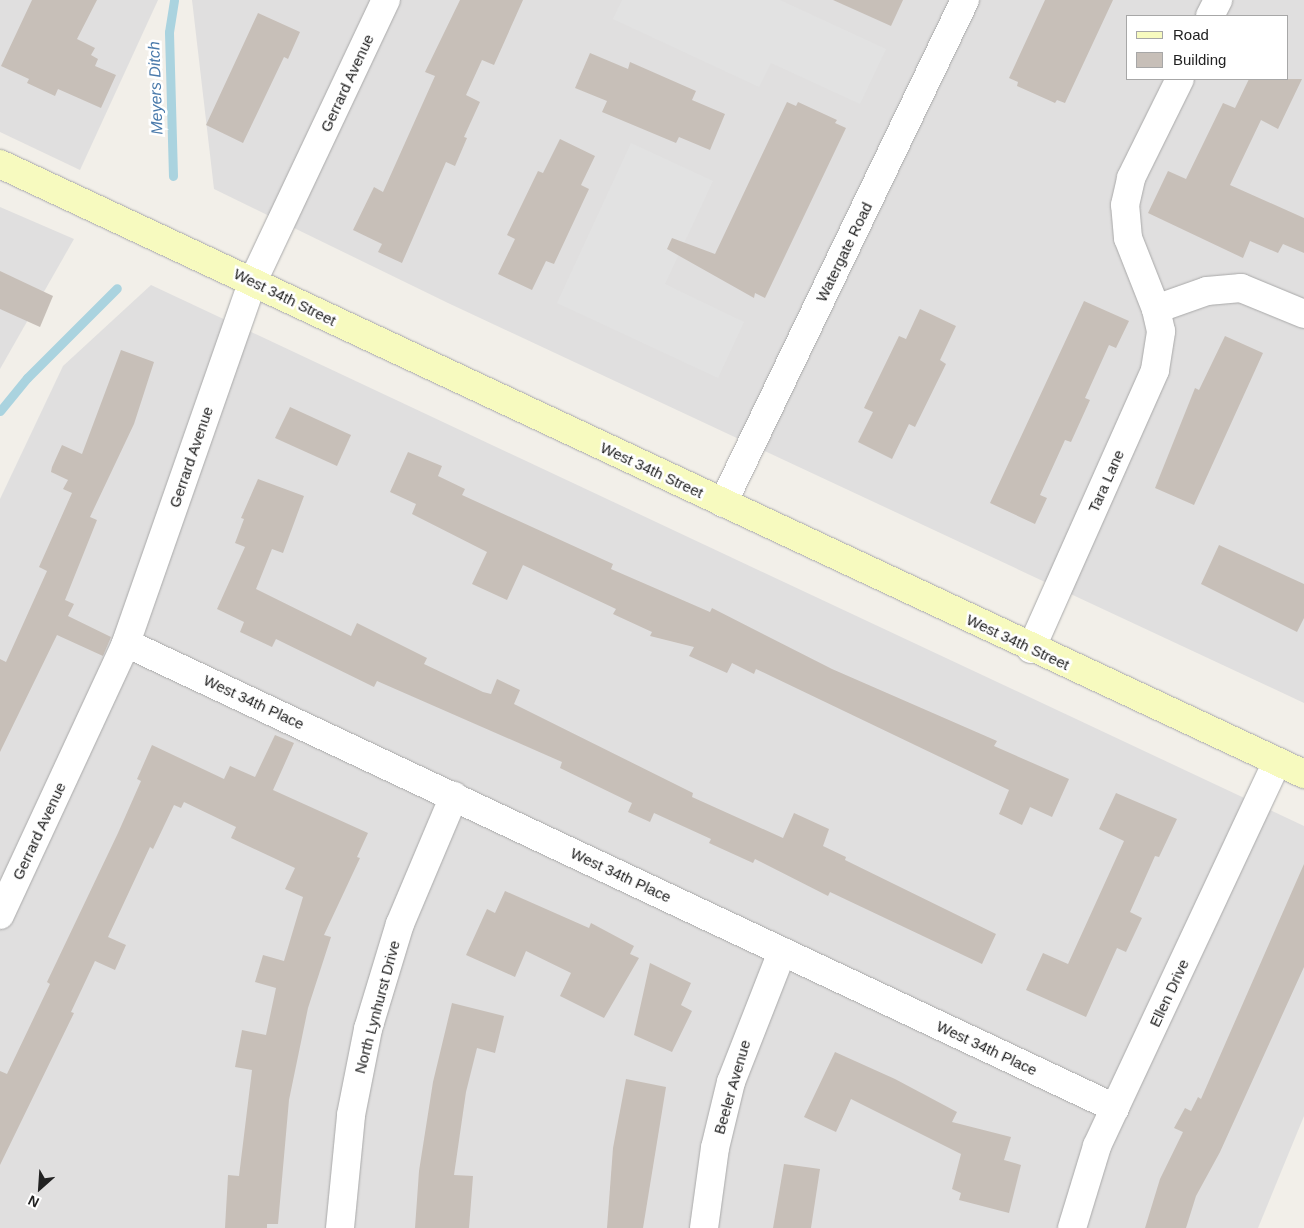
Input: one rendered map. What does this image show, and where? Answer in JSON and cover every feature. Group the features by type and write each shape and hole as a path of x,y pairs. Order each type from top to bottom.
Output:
{"street":[{"name":"Gerrard Avenue","path":"0,915 126,643 253,281 386,0"},
{"name":"Watergate Road","path":"724,503 965,0"},
{"path":"1210,15 1218,0"},
{"name":"Tara Lane","path":"1031,649 1156,370 1161,331 1156,309 1131,247 1125,205 1132,178 1180,80"},
{"name":"West 34th Street","path":"0,164 253,281 1031,649 1304,774"},
{"path":"1156,309 1206,291 1241,288 1304,314"},
{"name":"West 34th Place","path":"126,643 1115,1108"},
{"name":"Ellen Drive","path":"1072,1228 1092,1158 1277,762"},
{"name":"North Lynhurst Drive","path":"340,1228 351,1115 368,1030 406,908 454,796"},
{"name":"Beeler Avenue","path":"704,1228 722,1115 747,1033 782,952"}],"shaded area":[{"path":"0,0 158,0 80,170 0,132"},
{"path":"192,0 1304,0 1304,703 448,303 214,189"},
{"path":"622,0 780,0 886,49 860,104 771,63 759,87 613,19"},
{"path":"631,143 713,181 665,284 744,322 718,378 557,303"},
{"path":"0,207 74,239 0,369"},
{"path":"151,285 1304,826 1304,1116 1258,1228 0,1228 0,499 63,366"}],"building":[{"path":"32,0 97,0 77,39 95,48 91,55 98,59 95,66 116,75 101,108 58,89 55,96 27,83 29,79 1,66"},
{"path":"460,0 523,0 494,65 482,60 466,95 480,102 464,137 467,138 455,166 446,162 402,263 378,252 382,244 353,230 374,187 383,192 435,76 425,72"},
{"path":"833,0 903,0 891,26"},
{"path":"1045,0 1113,0 1065,103 1057,100 1055,103 1017,86 1018,82 1009,78"},
{"path":"258,13 300,32 288,59 284,57 243,143 206,125"},
{"path":"590,53 628,69 630,62 696,91 692,100 725,114 710,150 679,137 676,143 602,112 607,101 575,88"},
{"path":"1302,79 1278,129 1261,120 1230,185 1304,218 1304,253 1283,244 1278,253 1250,241 1243,258 1148,213 1168,171 1186,179 1223,103 1235,108 1249,80"},
{"path":"787,102 796,106 798,102 837,120 835,123 846,128 765,298 755,293 754,298 667,249 672,238 715,254"},
{"path":"560,139 595,156 581,185 589,189 554,264 546,261 532,290 498,274 515,239 507,235 538,171 543,173"},
{"path":"0,271 53,296 40,327 0,309"},
{"path":"1084,301 1129,321 1116,348 1109,345 1085,398 1090,400 1071,442 1065,440 1040,495 1047,498 1035,524 990,503"},
{"path":"920,309 956,326 940,360 946,364 915,427 909,424 892,459 858,442 873,412 864,408 899,336 906,339"},
{"path":"1225,336 1263,353 1194,505 1155,488 1195,388 1199,390"},
{"path":"121,350 154,362 134,424 90,517 97,520 65,600 74,604 68,616 111,637 103,656 57,635 0,752 0,659 6,662 47,571 39,567 72,493 63,489 68,480 51,472 52,467 62,445 82,454"},
{"path":"290,407 351,435 337,466 275,438"},
{"path":"408,452 442,466 438,476 465,489 462,495 613,564 611,569 710,612 712,608 832,669 997,741 994,746 1069,779 1052,817 1030,807 1022,825 999,814 1009,790 756,669 754,674 732,663 727,673 689,656 694,647 650,636 652,632 613,614 616,609 523,565 507,600 472,584 487,552 412,514 416,504 390,492"},
{"path":"258,479 304,496 283,553 272,549 256,589 351,636 357,623 427,658 424,664 483,692 491,694 497,679 520,690 514,704 693,793 692,797 783,838 794,813 829,829 823,846 846,857 845,860 996,934 982,964 830,892 828,896 755,859 753,863 709,843 711,839 654,813 650,822 628,812 632,803 560,768 562,762 377,681 374,687 276,639 272,647 240,632 244,622 217,609 245,547 235,543 244,519 241,518"},
{"path":"1219,545 1304,584 1304,618 1297,632 1201,584"},
{"path":"275,735 294,743 273,790 368,833 357,857 360,858 324,935 331,937 308,1008 289,1100 278,1224 267,1224 267,1228 225,1228 228,1175 239,1176 252,1070 235,1067 242,1030 266,1035 276,988 255,982 263,955 284,961 303,897 285,889 295,868 231,838 236,827 184,802 181,808 174,805 153,849 150,847 108,937 126,945 115,970 95,961 71,1012 74,1013 0,1165 0,1071 7,1074 50,984 47,982 141,781 137,779 152,745 224,779 230,766 255,777"},
{"path":"1116,793 1177,819 1159,857 1155,856 1130,912 1142,918 1126,952 1117,948 1086,1017 1026,990 1043,953 1068,964 1124,841 1099,829"},
{"path":"1304,864 1304,967 1220,1152 1196,1196 1186,1228 1145,1228 1160,1179 1183,1132 1174,1128 1185,1108 1191,1111 1198,1097 1201,1099"},
{"path":"505,891 589,928 591,923 634,946 630,954 639,958 604,1018 560,996 571,973 526,951 515,977 466,955 487,909 495,913"},
{"path":"650,963 691,983 681,1005 692,1011 672,1052 634,1035"},
{"path":"452,1003 504,1016 495,1053 477,1048 466,1092 454,1175 473,1176 469,1228 415,1228 419,1171 433,1082"},
{"path":"835,1052 895,1079 957,1112 952,1122 1011,1137 1004,1160 1021,1165 1009,1213 959,1200 961,1193 952,1189 961,1154 851,1099 836,1132 804,1117"},
{"path":"626,1079 666,1087 643,1228 607,1228 613,1148"},
{"path":"784,1164 820,1169 811,1228 773,1228"}],"waterway":[{"name":"Meyers Ditch","path":"173,176 169,32 174,0"},
{"name":"Meyers Ditch","path":"0,411 27,378 117,288"}]}
